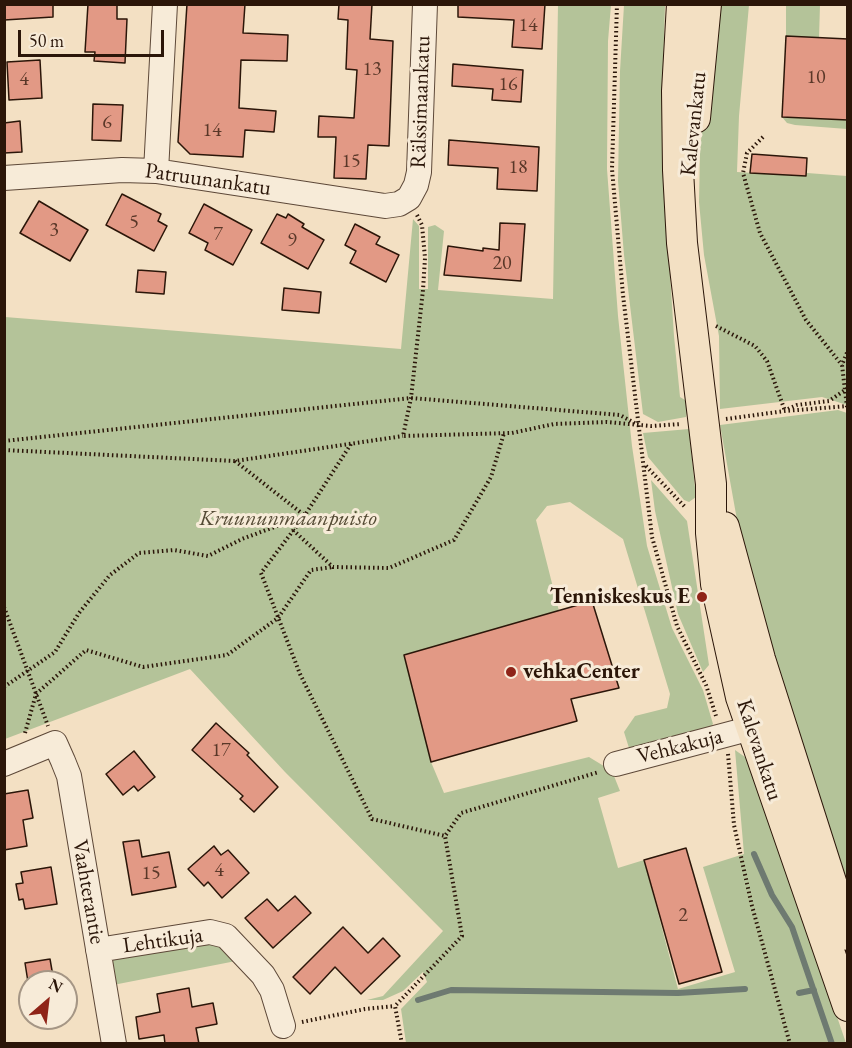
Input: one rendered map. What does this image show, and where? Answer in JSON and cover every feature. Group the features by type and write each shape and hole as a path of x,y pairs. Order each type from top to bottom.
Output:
{"main road":[{"name":"Kalevankatu","path":"682,4 677,136 682,243 711,484 711,533 716,584 730,653 751,729 848,1006"},
{"name":"Kalevankatu","path":"682,243 706,4"},
{"name":"Kalevankatu","path":"751,729 848,935"}],"street":[{"path":"156,171 165,4"},
{"name":"Rälssimaankatu","path":"409,198 416,185 421,153 425,4"},
{"name":"Patruunankatu","path":"4,178 122,170 156,171 385,206 399,204 409,198"},
{"name":"Vehkakuja","path":"616,764 751,729"},
{"path":"14,760 55,743"},
{"name":"Vaahterantie","path":"55,743 69,776 114,1044"},
{"name":"Lehtikuja","path":"98,950 210,932 226,936 264,975 272,990 283,1026"}],"path":[{"path":"617,4 612,170 623,295 652,537 677,626 706,685 751,729 728,751 736,837 752,906 790,1044"},
{"path":"722,420 785,411 847,407 842,365 806,320 760,233 743,172 747,153 763,137"},
{"path":"404,436 411,398 425,258 422,225 409,198"},
{"path":"713,319 714,325 755,346 767,361 785,411"},
{"path":"842,365 848,350"},
{"path":"785,411 796,405 829,401 846,390"},
{"path":"4,441 411,398 620,415 639,426"},
{"path":"4,450 235,461 404,436 504,433 554,424 607,422 639,426 687,424"},
{"path":"14,760 23,741 36,694 86,650 143,667 227,655 278,618 311,570 333,567 389,568 454,540 491,477 504,433"},
{"path":"351,444 305,516 261,573 300,674 372,819 445,836"},
{"path":"235,461 305,516"},
{"path":"4,687 54,652 79,613 110,575 139,553 174,550 208,556 242,538 305,516"},
{"path":"293,530 333,567"},
{"path":"4,607 55,743"},
{"path":"283,1026 365,1009 395,1006 462,936 445,836 461,813 599,772 616,764"},
{"path":"395,1006 402,1044"}],"green space":[{"name":"Kruununmaanpuisto","path":"558,5 611,5 608,41 607,169 618,316 632,446 647,546 672,628 703,690 713,724 707,732 629,748 624,732 635,716 667,708 670,694 623,539 570,502 547,506 536,520 559,611 431,762 444,793 589,757 612,771 620,791 598,798 618,868 644,860 678,989 735,972 703,867 744,854 735,750 745,757 753,772 846,1043 406,1043 401,1009 427,982 423,972 403,991 383,1000 367,1000 383,996 443,931 285,772 190,669 5,739 5,317 401,349 413,219 419,226 419,289 428,289 428,227 435,225 444,231 438,290 553,299"},
{"path":"624,5 665,5 662,101 664,182 680,397 685,400 687,412 686,417 658,422 643,414 624,255 618,181"},
{"path":"713,5 749,5 739,116 737,172 847,176 847,405 822,397 720,409 719,336 704,255 699,202 700,152"},
{"path":"786,5 820,5 819,38 786,36"},
{"path":"782,117 847,120 847,129 795,125 787,123"},
{"path":"838,410 847,413 847,899 773,663 739,531 720,425"},
{"path":"689,429 696,497 689,502 684,500 648,457 643,433"},
{"path":"651,480 687,521 709,665 703,672 678,614 655,511"},
{"path":"195,944 222,944 241,960 113,985 108,959"}],"building":[{"path":"4,4 53,4 53,17 4,20"},
{"path":"88,4 117,4 117,19 127,19 125,63 94,61 95,52 85,52"},
{"path":"187,4 245,4 243,33 288,35 287,61 241,60 239,108 276,111 274,132 245,130 243,157 190,154 178,142"},
{"path":"339,4 372,4 370,39 393,41 389,146 368,145 366,179 334,178 336,137 318,137 319,116 354,118 357,70 346,69 348,20 338,19"},
{"path":"458,4 545,4 542,49 512,47 514,20 458,17"},
{"path":"786,36 848,39 848,120 782,117"},
{"path":"40,60 42,98 9,100 7,62"},
{"path":"453,64 523,70 521,102 492,100 493,89 452,86"},
{"path":"93,104 123,105 121,141 92,140"},
{"path":"20,121 22,152 4,153 4,123"},
{"path":"449,140 539,147 537,191 497,189 498,168 448,165"},
{"path":"752,154 807,158 806,176 750,173"},
{"path":"122,194 161,214 158,221 167,226 154,251 106,225"},
{"path":"39,201 88,230 70,261 20,233"},
{"path":"204,204 252,230 233,265 205,250 208,243 189,233"},
{"path":"277,214 286,218 288,214 304,224 302,227 324,240 308,269 261,243"},
{"path":"500,223 525,224 521,281 444,275 448,246 483,251 483,248 499,250"},
{"path":"355,224 380,237 376,244 399,255 386,282 350,263 356,251 345,245"},
{"path":"138,270 166,272 164,294 136,292"},
{"path":"284,288 321,292 319,313 282,310"},
{"name":"vehkaCenter","path":"592,601 619,688 571,699 577,721 431,762 404,655"},
{"path":"216,723 249,753 247,755 278,787 254,812 240,799 243,796 192,750"},
{"path":"134,751 155,777 138,791 134,786 123,795 106,774"},
{"path":"28,790 33,818 23,820 27,846 4,850 4,794"},
{"path":"139,840 142,857 169,852 176,887 132,895 123,842"},
{"path":"214,846 221,855 228,850 249,873 222,898 208,882 204,886 188,869"},
{"path":"686,848 722,972 679,984 644,860"},
{"path":"51,867 57,904 25,909 23,899 19,900 16,884 23,883 21,872"},
{"path":"295,896 311,913 273,948 245,918 267,899 278,911"},
{"path":"343,927 368,953 383,938 400,956 361,994 335,967 310,994 293,977"},
{"path":"50,959 52,970 26,970 25,963"},
{"path":"189,988 192,1007 213,1003 217,1024 196,1028 199,1044 165,1044 164,1035 139,1039 136,1017 160,1012 157,994"}],"waterway":[{"path":"754,854 772,895 792,927 832,1044"},
{"path":"418,1000 451,990 678,993 745,989"},
{"path":"799,993 814,990"}],"place":[{"name":"Tenniskeskus E","path":"702,597"},
{"name":"vehkaCenter","path":"511,672"}]}
